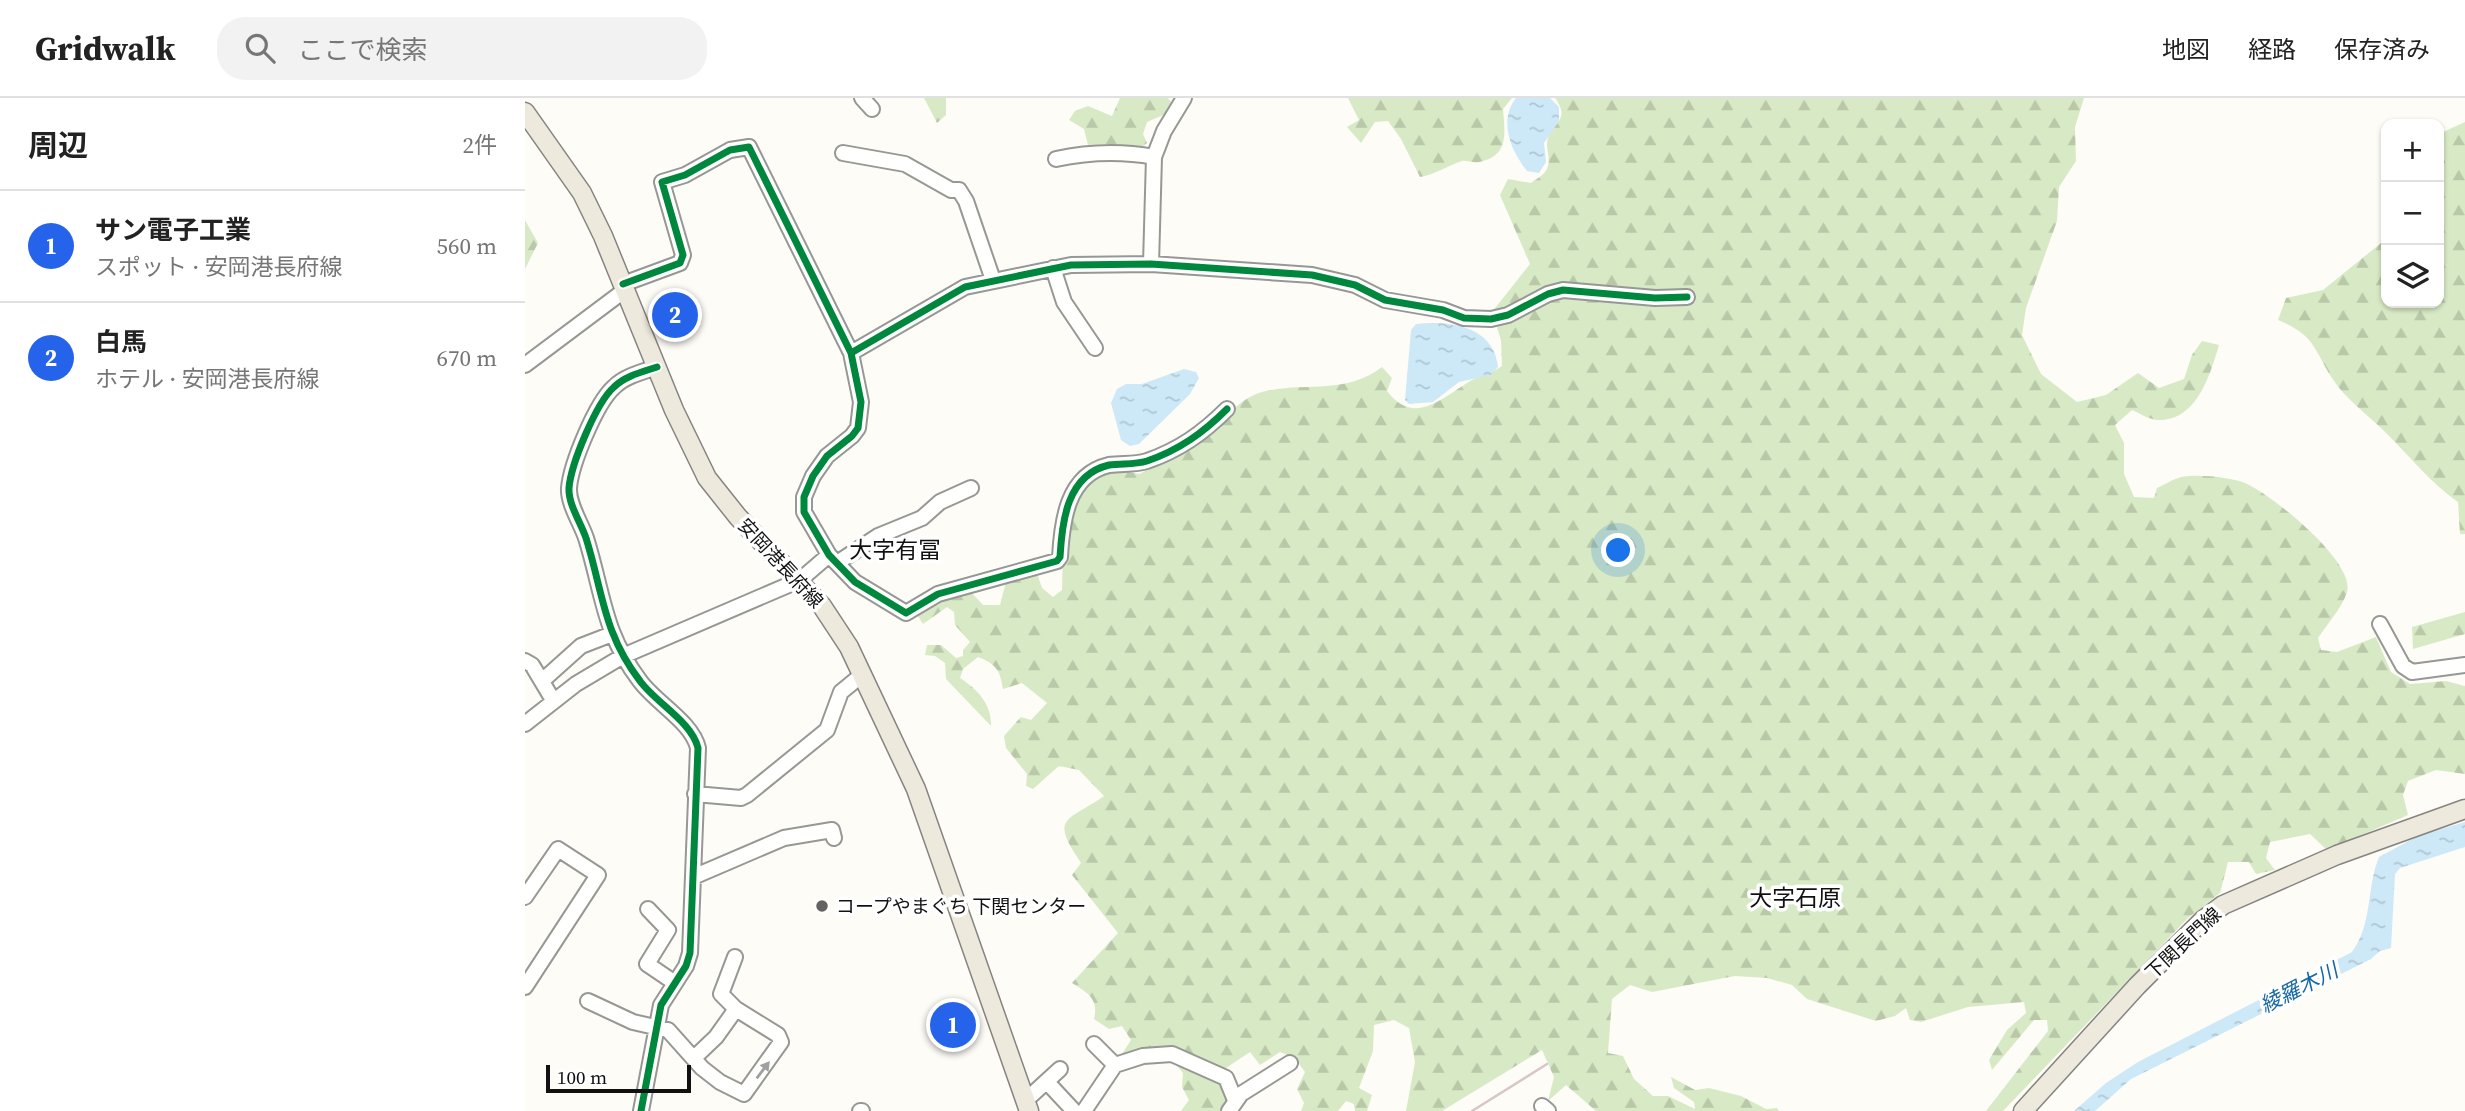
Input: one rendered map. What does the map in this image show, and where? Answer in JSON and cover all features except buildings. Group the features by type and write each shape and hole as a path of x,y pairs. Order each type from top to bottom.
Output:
{"main road":[{"name":"安岡港長府線","path":"525,112 582,193 694,455 707,478 738,517 800,580 849,646 916,789 1027,1106"},
{"name":"下関長門線","path":"2023,1111 2137,986 2203,920 2223,905 2325,860 2465,809"}],"street":[{"path":"862,98 872,110"},
{"path":"1151,264 1154,157 1164,131 1184,98"},
{"path":"525,365 624,287 680,263 683,255 662,182 685,175 730,150 749,147 851,353 862,416 852,436 827,456 804,497 804,512 810,526 833,559 864,590 906,612 930,598 959,587 1037,569 1060,557 1071,495 1091,473 1111,465 1148,461 1190,442 1227,409"},
{"path":"1056,159 1087,157 1112,150 1154,157"},
{"path":"843,153 905,164 951,190 959,190 966,201 993,280"},
{"path":"851,353 965,287 1071,265 1151,264 1312,275 1355,285 1385,300 1443,310 1464,318 1491,319 1508,315 1548,294 1563,290 1581,289 1655,298 1687,297"},
{"path":"1053,268 1064,302 1095,348"},
{"path":"641,1111 661,1005 690,953 696,740 640,682 623,656 604,616 588,545 569,487 594,416 607,394 626,378 657,367"},
{"path":"525,724 553,700 623,656 800,580 878,536 922,518 940,502 971,488"},
{"path":"2379,624 2403,666 2412,672 2465,665"},
{"path":"542,681 581,646 612,634"},
{"path":"525,661 531,665 553,700"},
{"path":"695,794 741,798 747,795 827,730 841,692 863,674"},
{"path":"693,877 784,838 832,830 834,838"},
{"path":"525,897 558,849 598,875 525,986"},
{"path":"648,909 668,930 647,964 675,984"},
{"path":"588,1001 608,1006 633,1023 668,1030 720,1082 744,1094 781,1042 778,1035 736,1009 721,994 735,957"},
{"path":"695,1057 716,1037 736,1009"},
{"path":"1094,1044 1115,1065"},
{"path":"1084,1111 1115,1065 1143,1056 1179,1055 1226,1078 1232,1105 1290,1063"},
{"path":"1027,1106 1060,1069"},
{"path":"1047,1082 1073,1111"}],"green space":[{"path":"924,98 946,98 946,115 937,123"},
{"path":"1120,98 1168,98 1171,102 1168,113 1147,122 1143,134 1147,143 1137,150 1110,144 1088,145 1084,129 1069,120 1075,111 1088,106 1112,116"},
{"path":"1348,98 1512,98 1503,109 1503,143 1496,155 1479,162 1462,161 1420,177 1401,139 1388,121 1375,122 1361,143 1347,127 1359,120"},
{"path":"1555,98 2084,98 2075,127 2076,161 2059,187 2057,221 2026,308 2022,335 2041,374 2077,402 2106,395 2138,373 2159,388 2184,379 2192,355 2202,341 2219,345 2200,394 2183,413 2158,420 2132,410 2115,425 2124,443 2124,474 2134,497 2154,498 2157,488 2181,477 2213,477 2245,483 2291,514 2326,547 2346,579 2345,598 2318,638 2321,650 2337,652 2376,637 2391,672 2410,684 2446,681 2465,686 2465,774 2436,770 2408,781 2403,795 2408,815 2327,850 2310,834 2270,842 2266,858 2275,870 2256,874 2249,862 2228,862 2220,893 2188,918 2003,1111 1986,1111 2048,1031 2047,1020 2034,1020 1992,1070 1989,1060 2007,1030 2026,1013 2024,1002 1968,1007 1921,1022 1910,1020 1906,1008 1895,1016 1876,1021 1807,999 1792,985 1767,978 1735,976 1652,992 1630,985 1612,999 1608,1053 1623,1056 1634,1079 1653,1096 1668,1096 1695,1109 1694,1102 1674,1088 1671,1077 1695,1090 1709,1088 1741,1096 1766,1109 1777,1108 1779,1111 1596,1111 1566,1085 1548,1101 1554,1077 1542,1050 1442,1111 1406,1111 1415,1062 1409,1028 1394,1020 1374,1025 1373,1051 1359,1088 1372,1095 1367,1111 1355,1111 1354,1104 1346,1101 1338,1111 1301,1111 1304,1103 1297,1089 1305,1072 1295,1058 1280,1052 1260,1065 1250,1052 1223,1070 1231,1100 1225,1111 1181,1111 1189,1100 1182,1087 1183,1073 1169,1056 1131,1059 1122,1054 1131,1040 1122,1026 1109,1029 1094,1019 1095,1006 1091,997 1072,983 1118,933 1072,875 1081,863 1071,848 1064,828 1072,816 1104,796 1079,770 1059,766 1033,789 1026,786 1027,774 1006,748 1004,736 1021,717 1031,720 1047,703 1022,683 1003,689 996,668 978,657 963,669 960,678 972,687 986,704 991,726 946,679 945,663 935,656 925,655 927,645 941,645 956,658 963,656 963,650 970,642 955,625 954,612 947,607 923,624 916,613 935,600 969,590 983,605 1000,605 1006,582 1037,573 1042,588 1053,597 1062,590 1063,552 1074,497 1095,478 1115,470 1140,474 1182,451 1206,435 1240,403 1256,394 1281,389 1340,385 1368,376 1382,367 1392,378 1387,391 1398,402 1419,408 1440,400 1472,380 1502,366 1501,340 1492,312 1530,264 1500,195 1508,179 1531,183 1547,169 1548,137 1561,118 1560,106"},
{"path":"2465,122 2465,534 2460,534 2458,502 2428,477 2345,394 2307,338 2278,320 2286,298 2323,290 2381,243 2381,308 2444,308 2444,132"},
{"path":"525,220 538,243 525,269"},
{"path":"2465,612 2465,634 2413,649 2412,627"}],"water":[{"path":"1516,98 1550,98 1559,107 1559,121 1544,143 1546,162 1539,173 1527,171 1509,136 1508,116"},
{"path":"1416,324 1456,325 1479,334 1495,353 1498,367 1491,375 1459,382 1433,402 1409,404 1405,400 1411,330"},
{"path":"1184,369 1196,372 1199,378 1190,394 1139,444 1130,446 1121,440 1111,403 1117,389 1126,384 1142,384"},
{"name":"綾羅木川","path":"2465,822 2465,847 2400,868 2395,874 2391,948 2380,951 2371,959 2131,1079 2095,1111 2074,1111 2106,1083 2138,1062 2352,952 2363,929 2379,857 2418,836"}],"railway":[{"path":"1472,1111 1547,1064"}],"cycle path":[{"path":"623,284 680,263 683,255 662,182 685,175 730,150 749,147 851,353 861,402 858,428 827,456 813,476 804,497 804,512 829,555 855,582 906,613 938,594 1057,561 1060,557 1069,501 1084,479 1095,470 1109,465 1142,462 1170,452 1200,433 1227,409"},
{"path":"851,353 965,287 1071,265 1151,264 1312,275 1355,285 1385,300 1443,310 1464,318 1491,319 1508,315 1548,294 1563,290 1655,298 1687,297"},
{"path":"641,1111 661,1005 686,966 690,953 698,748 689,730 640,681 618,646 605,612 586,538 575,513 569,488 574,464 585,435 607,395 623,380 657,367"}],"place":[{"name":"白馬","path":"675,315"},
{"name":"コープやまぐち 下関センター","path":"822,906"},
{"name":"サン電子工業","path":"953,1025"}],"district":[{"name":"大字有冨","path":"895,550"},
{"name":"大字石原","path":"1795,898"}]}
